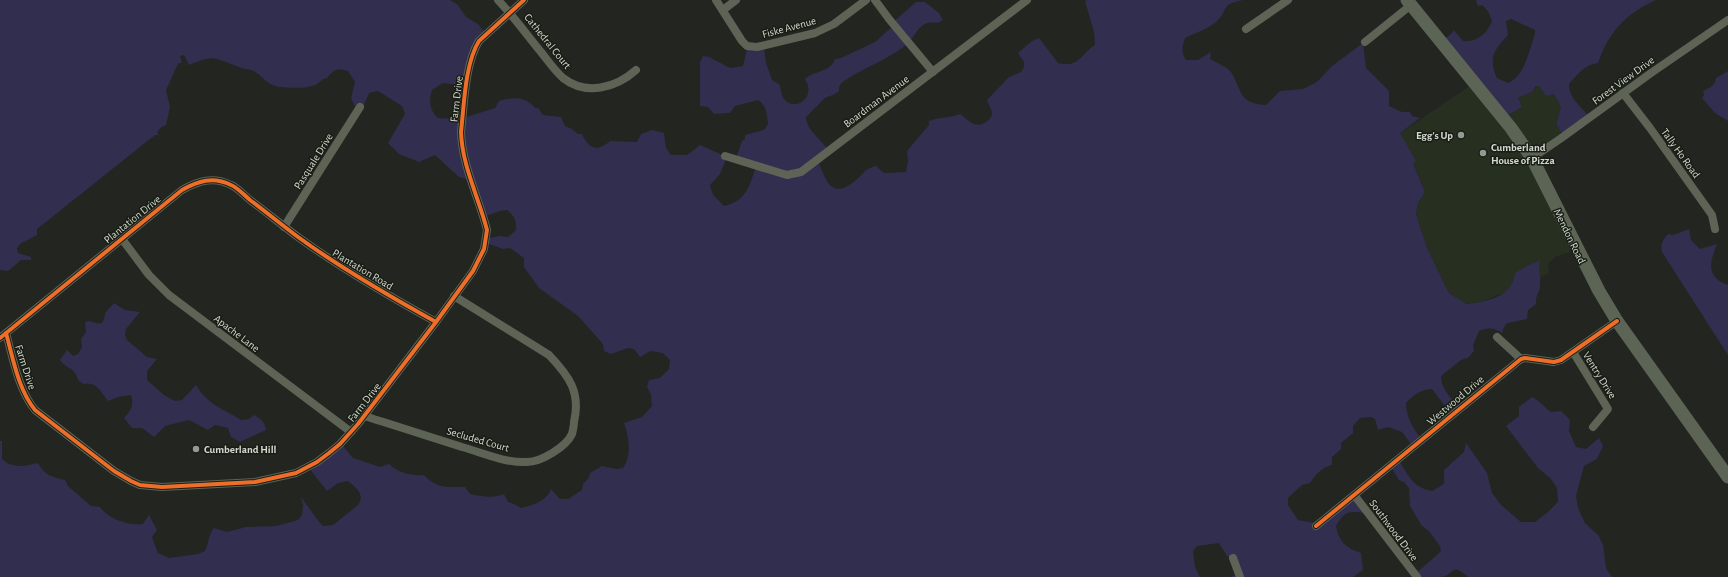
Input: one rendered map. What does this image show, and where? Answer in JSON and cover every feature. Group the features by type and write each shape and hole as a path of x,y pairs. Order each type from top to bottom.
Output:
{"main road":[{"name":"Mendon Road","path":"1409,3 1512,128 1532,158 1574,245 1599,291 1618,321 1728,477"}],"street":[{"name":"Cathedral Court","path":"498,0 510,12 558,72 570,82 586,88 603,88 619,83 636,70"},
{"name":"Farm Drive","path":"3,335 29,403 35,410 114,471 131,482 140,485 162,487 225,485 255,482 296,473 317,462 340,444 364,416 436,322 480,258 486,240 487,230 467,165 461,132 469,65 479,41 524,0"},
{"path":"716,0 723,10 736,0"},
{"name":"Fiske Avenue","path":"723,10 747,46 758,47 803,37 826,29 842,19 866,0"},
{"path":"876,0 889,19 934,72"},
{"name":"Boardman Avenue","path":"725,156 787,175 801,172 1028,0"},
{"path":"1246,29 1288,0"},
{"path":"1365,42 1409,3"},
{"name":"Forest View Drive","path":"1532,158 1728,20"},
{"name":"Tally Ho Road","path":"1623,93 1712,215 1715,228"},
{"name":"Pasquale Drive","path":"284,227 360,107"},
{"name":"Plantation Drive","path":"3,335 182,190 194,183 205,179 218,180 231,185 284,227"},
{"name":"Plantation Road","path":"284,227 361,280 436,322"},
{"name":"Apache Lane","path":"122,239 150,275 169,295 351,432"},
{"name":"Secluded Court","path":"364,416 500,459 527,462 548,456 559,448 571,434 576,413 577,398 568,377 560,367 549,355 454,296"},
{"path":"1497,337 1521,359 1525,358 1554,362 1573,352 1618,321"},
{"name":"Ventry Drive","path":"1573,352 1608,409 1593,427"},
{"name":"Westwood Drive","path":"1316,526 1521,359"},
{"name":"Southwood Drive","path":"1354,496 1416,577"},
{"path":"1233,558 1240,577"}],"shaded area":[{"path":"0,0 450,0 458,5 466,17 478,24 487,35 477,47 466,86 443,83 432,90 430,105 438,118 460,119 495,108 499,101 519,98 528,101 535,108 538,108 543,115 561,117 565,126 578,134 582,134 590,146 597,148 610,141 637,142 641,134 652,130 664,133 666,148 671,155 687,155 700,145 727,157 720,174 710,185 713,195 724,206 737,201 742,197 749,187 756,167 736,158 742,141 745,139 745,135 764,130 768,124 765,108 758,100 735,106 730,113 714,114 708,107 700,106 700,62 703,56 709,57 730,68 743,66 747,49 764,48 766,63 772,80 779,84 782,96 789,103 799,104 807,97 808,86 805,79 829,67 833,64 835,59 841,58 875,42 893,26 892,23 916,2 925,2 939,13 943,20 938,23 927,23 923,25 912,39 903,47 843,82 839,91 825,98 806,117 812,131 830,152 819,164 829,184 833,188 838,189 848,186 858,179 866,170 876,166 884,173 906,172 908,161 907,151 929,125 929,121 960,114 976,125 982,124 990,119 992,114 987,101 988,99 1009,77 1021,72 1024,67 1024,62 1018,53 1032,41 1039,38 1058,63 1071,64 1079,60 1095,45 1094,32 1085,1 1087,0 1243,0 1230,4 1225,8 1223,14 1216,22 1185,38 1182,49 1186,60 1198,60 1211,52 1210,59 1224,66 1231,72 1242,95 1246,99 1250,102 1266,105 1280,91 1303,89 1317,82 1332,66 1363,43 1366,68 1389,91 1389,106 1402,112 1410,112 1412,116 1420,118 1400,133 1416,161 1413,163 1425,192 1418,203 1416,214 1427,248 1449,293 1467,304 1497,297 1503,294 1511,285 1515,273 1540,260 1540,288 1536,298 1536,304 1528,310 1527,319 1507,323 1502,333 1491,329 1479,331 1473,345 1474,351 1468,358 1461,360 1441,376 1441,381 1445,390 1460,409 1452,415 1432,389 1421,391 1412,397 1406,403 1406,408 1410,421 1420,437 1411,444 1402,432 1388,427 1378,430 1375,419 1371,417 1360,418 1353,426 1353,433 1341,443 1341,449 1332,457 1332,465 1322,469 1310,483 1302,485 1288,498 1288,505 1298,520 1320,524 1353,497 1366,513 1351,512 1345,514 1336,526 1337,532 1344,544 1361,553 1363,570 1353,577 1230,577 1238,574 1233,559 1227,556 1219,543 1197,546 1193,551 1195,567 1200,577 0,577 0,441 2,441 2,459 6,462 19,466 38,463 40,467 49,475 65,480 68,486 91,506 100,507 108,515 119,521 132,524 143,524 149,515 157,530 152,537 158,553 169,558 198,554 205,551 214,528 227,532 246,527 276,526 298,520 302,515 303,505 301,497 323,526 333,525 358,505 361,497 359,491 348,481 338,483 327,491 309,468 342,445 353,458 380,467 389,464 397,470 405,473 424,475 433,483 438,485 465,487 470,494 491,497 504,494 508,502 521,508 535,504 543,499 551,489 560,499 568,499 582,490 583,484 589,478 590,473 602,466 616,469 623,468 629,452 624,423 642,417 652,406 651,395 647,387 649,380 660,378 669,369 670,360 663,353 650,351 640,357 634,349 628,348 611,354 604,351 603,344 578,316 539,288 524,267 524,258 510,248 503,249 486,243 486,239 499,236 508,237 516,230 516,224 512,214 507,210 483,217 469,180 459,177 435,155 419,162 399,154 388,143 405,114 402,106 378,91 369,93 363,107 358,113 351,98 355,82 348,71 341,70 334,71 327,78 313,86 299,88 280,87 271,84 254,71 214,58 205,59 189,65 184,55 180,56 182,63 177,65 166,90 170,107 166,125 160,128 157,133 159,135 155,135 37,229 37,235 20,244 17,248 18,253 31,257 31,260 21,260 8,271 0,270"},
{"path":"1476,0 1656,0 1635,11 1627,18 1607,42 1598,63 1585,68 1578,73 1569,84 1571,94 1574,99 1592,120 1565,138 1556,124 1561,107 1554,94 1546,96 1539,86 1536,86 1532,92 1518,98 1522,107 1504,117 1441,41 1454,30 1463,41 1477,39 1481,36 1488,29 1492,21 1488,11 1482,5 1478,6","holes":["1511,19 1535,30 1526,62 1519,75 1508,83 1497,78 1494,71 1493,60 1496,50 1508,35 1506,21"]},
{"path":"1728,71 1728,121 1715,113 1702,98 1704,95 1703,91 1713,85 1716,78"},
{"path":"1474,83 1518,98 1532,92 1538,85 1554,94 1561,107 1556,124 1566,138 1533,162 1575,250 1555,257 1548,264 1549,273 1540,278 1538,270 1540,261 1515,273 1512,285 1505,292 1483,301 1467,304 1449,293 1427,248 1416,214 1418,203 1425,191 1400,133"},
{"path":"1689,229 1691,240 1700,249 1717,244 1711,263 1711,268 1716,278 1728,285 1728,355 1662,252 1662,242 1668,234 1673,235"},
{"path":"114,303 125,310 140,312 126,329 125,335 127,340 147,357 157,359 147,371 147,380 164,395 175,401 182,400 196,385 205,397 216,406 241,420 249,419 254,415 262,421 266,430 240,442 231,437 228,428 215,425 208,430 189,420 165,426 154,437 142,428 132,428 124,418 131,408 131,395 118,397 108,401 95,385 88,383 83,384 78,380 73,370 60,360 67,350 73,356 78,354 82,347 81,339 86,332 85,322 89,321 102,323 105,313"},
{"path":"1532,397 1551,412 1561,411 1570,420 1569,431 1576,447 1586,449 1599,438 1603,446 1597,459 1584,466 1576,496 1578,508 1585,523 1599,536 1603,545 1606,568 1612,577 1468,577 1456,570 1446,576 1441,577 1415,577 1414,575 1441,551 1440,546 1429,531 1422,526 1410,506 1409,488 1404,482 1399,480 1391,467 1400,462 1416,484 1432,491 1444,484 1444,470 1464,452 1466,443 1487,473 1492,493 1501,505 1521,522 1535,522 1558,502 1557,488 1551,479 1538,468 1506,426 1519,416 1519,407"}],"cycle path":[{"path":"6,333 20,383 24,393 35,410 114,471 140,485 162,487 255,482 296,473 317,462 340,444 358,424 473,271 484,249 487,230 464,157 462,145 461,132 466,85 474,50 479,41 524,0"},
{"path":"0,338 182,190 194,184 212,180 224,182 234,186 298,237 332,260 383,292 436,322"},
{"path":"1316,526 1521,359 1525,358 1554,362 1561,360 1617,321"}],"place":[{"name":"Egg's Up","path":"1461,135"},
{"name":"Cumberland House of Pizza","path":"1483,153"},
{"name":"Cumberland Hill","path":"196,449"}]}
